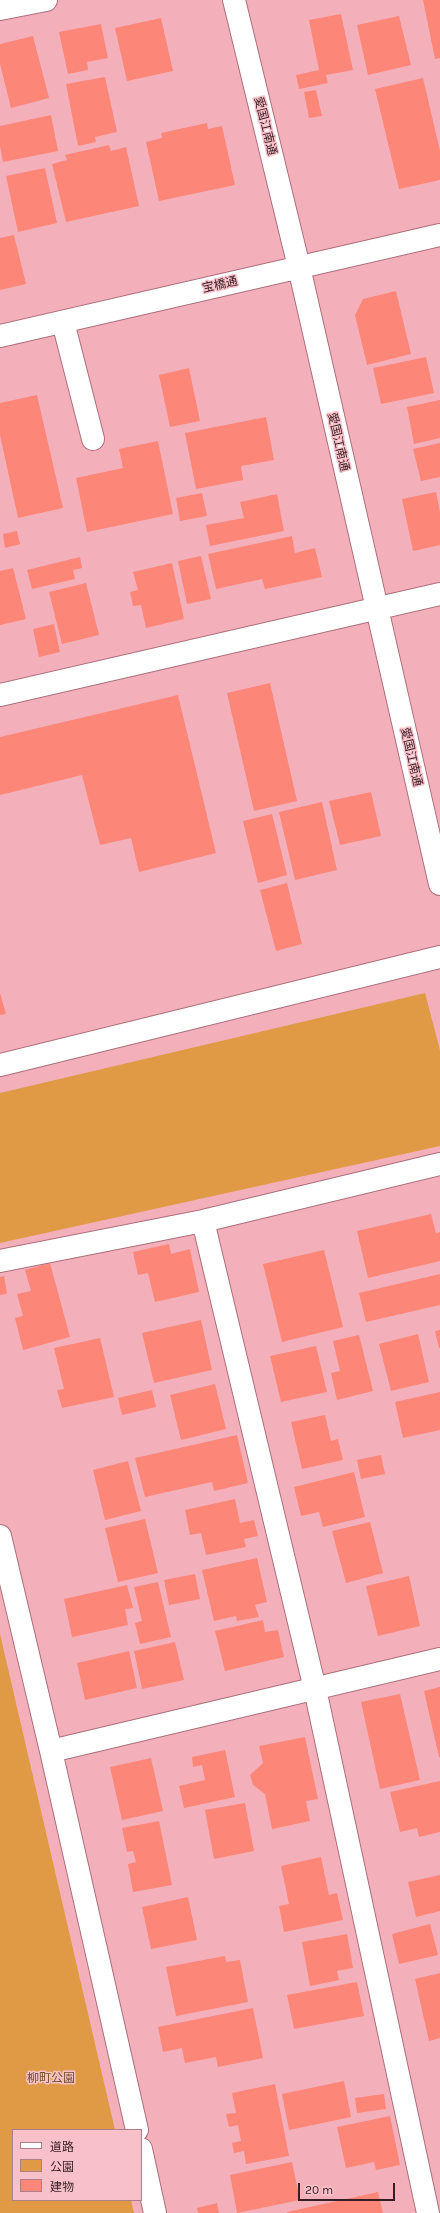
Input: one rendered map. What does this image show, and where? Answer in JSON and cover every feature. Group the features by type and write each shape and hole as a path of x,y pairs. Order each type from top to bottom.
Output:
{"street":[{"path":"0,9 46,0"},
{"name":"愛国江南通","path":"234,0 299,267 440,884"},
{"name":"宝橋通","path":"0,336 440,235"},
{"path":"64,322 93,439"},
{"path":"0,695 440,594"},
{"path":"0,1065 440,957"},
{"path":"0,1261 203,1221 440,1164"},
{"path":"203,1221 315,1689 428,2213"},
{"path":"0,1536 51,1751 137,2129"},
{"path":"51,1751 440,1659"},
{"path":"142,2154 155,2213"}],"green space":[{"path":"425,993 440,1050 440,1146 0,1243 0,1093"},
{"name":"柳町公園","path":"0,1634 115,2129 12,2129 12,2201 131,2201 134,2213 0,2213"}],"building":[{"path":"423,0 440,0 440,58 435,59"},
{"path":"341,14 353,70 326,75 328,83 299,89 296,75 319,70 309,20"},
{"path":"399,16 411,65 368,75 357,25"},
{"path":"161,18 173,71 127,81 115,28"},
{"path":"101,24 108,58 87,62 88,70 68,74 59,32"},
{"path":"33,36 49,98 11,108 0,64 0,44"},
{"path":"105,77 117,132 95,137 96,142 78,146 66,84"},
{"path":"423,78 440,151 440,180 399,189 375,89"},
{"path":"316,90 322,116 309,118 304,92"},
{"path":"51,115 58,151 3,162 0,146 0,126"},
{"path":"207,123 208,129 222,126 235,185 159,201 146,142 162,138 161,133"},
{"path":"109,145 111,151 126,147 139,206 66,222 52,164 67,160 65,155"},
{"path":"45,168 57,223 18,232 6,176"},
{"path":"14,235 26,284 0,290 0,238"},
{"path":"396,291 411,354 367,365 355,315 363,299"},
{"path":"426,357 434,393 381,404 373,368"},
{"path":"189,368 200,421 170,427 159,375"},
{"path":"37,395 63,508 18,518 0,435 0,403"},
{"path":"440,400 440,438 414,444 407,407"},
{"path":"266,417 274,460 241,466 243,480 196,489 185,433"},
{"path":"158,441 173,514 87,532 76,478 123,468 119,449"},
{"path":"440,443 440,477 421,481 413,449"},
{"path":"436,492 440,512 440,545 413,551 402,499"},
{"path":"202,493 207,516 180,521 176,498"},
{"path":"277,494 284,531 210,546 206,525 244,518 240,502"},
{"path":"17,531 20,544 5,548 3,534"},
{"path":"292,536 295,553 315,548 322,577 265,589 262,579 216,589 208,554"},
{"path":"201,556 211,599 187,604 178,561"},
{"path":"80,557 82,568 73,570 75,579 32,589 27,570"},
{"path":"172,563 184,619 146,628 141,605 133,606 130,592 138,590 133,572"},
{"path":"13,568 26,619 0,625 0,571"},
{"path":"86,583 99,635 62,644 49,592"},
{"path":"54,624 60,652 39,657 33,629"},
{"path":"270,683 297,801 254,811 227,693"},
{"path":"178,695 216,853 139,872 131,838 100,845 82,775 0,795 0,737"},
{"path":"371,792 381,836 340,845 329,801"},
{"path":"322,802 337,870 295,880 279,812"},
{"path":"272,814 287,875 258,883 243,821"},
{"path":"287,883 302,944 276,951 260,890"},
{"path":"0,993 6,1014 0,1015"},
{"path":"431,1214 436,1233 440,1232 440,1261 368,1278 357,1231"},
{"path":"169,1244 171,1254 190,1249 199,1292 155,1302 148,1273 138,1275 133,1252"},
{"path":"324,1250 343,1327 282,1342 263,1264"},
{"path":"50,1263 70,1337 23,1350 15,1318 23,1316 17,1294 31,1291 25,1270"},
{"path":"440,1274 440,1305 366,1322 359,1293"},
{"path":"4,1276 7,1294 0,1295 0,1277"},
{"path":"201,1320 212,1370 154,1383 142,1333"},
{"path":"440,1330 440,1348 439,1348 435,1331"},
{"path":"418,1334 429,1382 391,1391 379,1344"},
{"path":"359,1335 373,1391 337,1400 331,1373 340,1371 333,1341"},
{"path":"100,1338 114,1397 62,1408 57,1390 64,1389 54,1348"},
{"path":"316,1346 327,1392 281,1402 270,1356"},
{"path":"215,1384 226,1429 181,1440 170,1395"},
{"path":"152,1390 156,1407 122,1415 118,1398"},
{"path":"440,1392 440,1430 403,1438 395,1402"},
{"path":"325,1415 331,1441 338,1439 343,1460 302,1469 291,1422"},
{"path":"237,1435 248,1483 214,1491 212,1482 145,1497 135,1458"},
{"path":"381,1455 385,1474 361,1479 357,1460"},
{"path":"128,1461 141,1511 105,1520 93,1470"},
{"path":"354,1472 365,1517 323,1527 319,1512 301,1516 294,1487"},
{"path":"235,1499 240,1523 254,1520 258,1536 244,1539 246,1547 206,1555 201,1533 190,1535 185,1510"},
{"path":"145,1519 158,1573 118,1582 105,1528"},
{"path":"370,1522 383,1573 346,1583 332,1531"},
{"path":"257,1558 267,1602 255,1605 259,1617 237,1621 236,1616 214,1621 202,1570"},
{"path":"195,1574 200,1599 169,1605 164,1580"},
{"path":"409,1576 420,1626 378,1636 366,1586"},
{"path":"158,1582 171,1637 140,1644 135,1623 142,1621 134,1587"},
{"path":"127,1585 133,1608 125,1609 128,1625 72,1637 64,1599"},
{"path":"263,1620 265,1632 278,1630 284,1657 225,1671 215,1631"},
{"path":"175,1642 184,1680 142,1689 134,1651"},
{"path":"129,1651 137,1688 85,1700 77,1663"},
{"path":"440,1687 440,1757 439,1757 424,1691"},
{"path":"400,1694 420,1780 380,1789 361,1702"},
{"path":"305,1737 318,1799 306,1801 310,1821 272,1829 265,1794 253,1785 250,1775 263,1763 259,1746"},
{"path":"225,1750 235,1797 184,1808 179,1786 205,1780 202,1765 193,1767 192,1757"},
{"path":"151,1758 163,1811 122,1820 110,1767"},
{"path":"440,1781 440,1832 419,1837 417,1828 400,1832 390,1792"},
{"path":"245,1803 254,1851 214,1859 205,1810"},
{"path":"159,1821 172,1885 133,1892 128,1864 136,1862 133,1851 127,1852 122,1828"},
{"path":"321,1857 329,1895 337,1893 343,1920 284,1932 279,1906 289,1904 281,1866"},
{"path":"440,1875 440,1911 416,1917 408,1882"},
{"path":"188,1897 197,1940 151,1949 142,1907"},
{"path":"430,1924 438,1955 399,1964 392,1934"},
{"path":"347,1934 353,1968 337,1971 339,1980 310,1986 302,1942"},
{"path":"225,1956 226,1962 240,1960 248,2002 176,2016 166,1967"},
{"path":"440,1973 440,2038 429,2041 415,1979"},
{"path":"357,1982 364,2016 294,2029 287,1995"},
{"path":"253,2008 263,2058 218,2067 216,2057 185,2063 182,2048 163,2052 158,2027"},
{"path":"344,2081 351,2117 289,2130 282,2094"},
{"path":"275,2084 289,2156 246,2164 244,2151 234,2153 232,2143 241,2141 238,2125 229,2127 226,2114 236,2113 232,2093"},
{"path":"384,2094 386,2109 357,2113 355,2098"},
{"path":"390,2116 400,2165 376,2170 374,2162 346,2168 337,2127"},
{"path":"292,2162 300,2200 237,2213 230,2175"},
{"path":"378,2192 383,2213 287,2213 287,2212"},
{"path":"217,2203 219,2213 198,2213 197,2208"}]}
